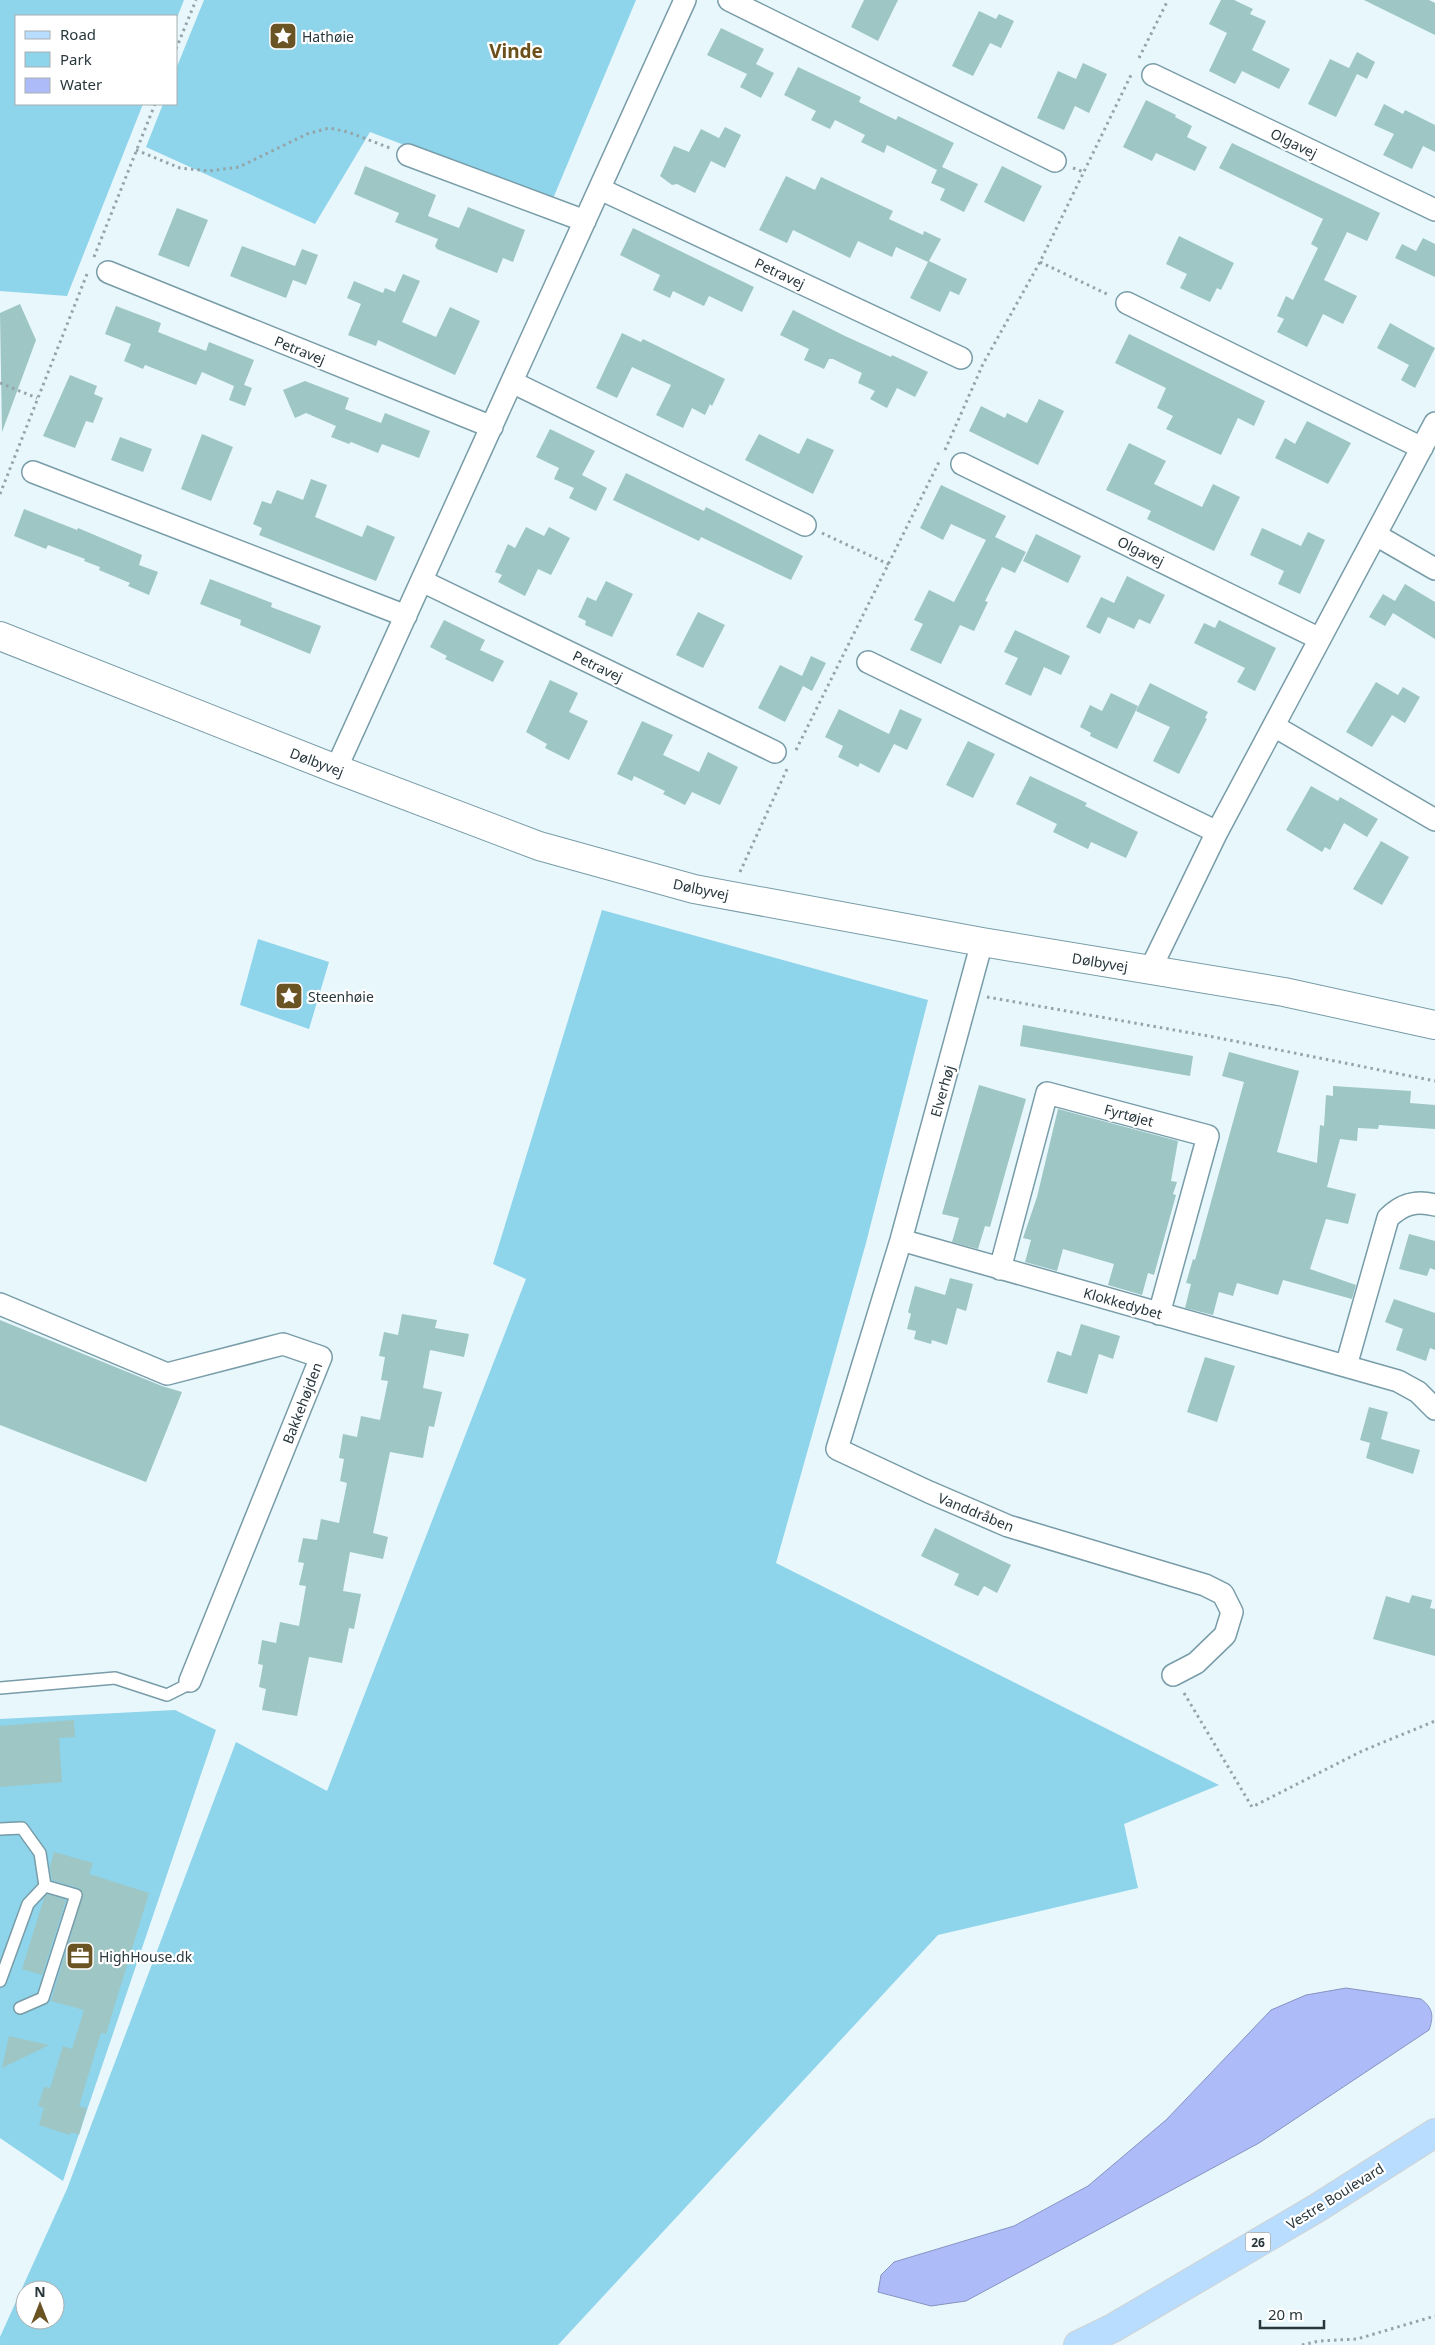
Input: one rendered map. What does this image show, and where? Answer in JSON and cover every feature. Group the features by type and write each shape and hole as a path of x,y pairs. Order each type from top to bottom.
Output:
{"main road":[{"name":"Vestre Boulevard","path":"1078,2345 1113,2328 1300,2218 1435,2133"}],"street":[{"path":"336,769 685,0"},
{"path":"729,0 1055,161"},
{"name":"Olgavej","path":"1144,70 1435,210"},
{"path":"408,155 585,221"},
{"name":"Petravej","path":"600,189 961,358"},
{"name":"Petravej","path":"95,270 492,427"},
{"path":"1127,304 1422,448"},
{"path":"512,382 805,525"},
{"path":"1150,970 1217,832 1435,423"},
{"name":"Olgavej","path":"962,464 1320,639"},
{"path":"33,472 406,616"},
{"path":"1376,535 1435,569"},
{"name":"Petravej","path":"422,581 786,757"},
{"name":"Dølbyvej","path":"0,636 336,769 539,846 694,889 982,942 1284,992 1435,1025"},
{"path":"868,662 1217,832"},
{"path":"1274,726 1435,820"},
{"name":"Elverhøj","path":"901,1240 970,994 982,942"},
{"name":"Fyrtøjet","path":"1000,1269 1047,1093 1208,1136 1159,1314"},
{"path":"1346,1366 1388,1218 1398,1208 1412,1203 1435,1205"},
{"name":"Klokkedybet","path":"901,1240 1398,1381 1418,1392 1435,1409"},
{"name":"Vanddråben","path":"901,1240 837,1449 928,1492 1008,1526 1205,1585 1223,1594 1232,1612 1226,1635 1196,1662 1173,1675"},
{"name":"Bakkehøjden","path":"0,1304 168,1374 283,1344 321,1358 190,1681"}],"lane":[{"path":"0,1688 115,1678 168,1695 189,1684 190,1681"},
{"path":"0,1829 22,1828 40,1853 45,1886"},
{"path":"0,1981 28,1904 45,1886"},
{"path":"20,2008 43,1998 76,1895 45,1886"}],"path":[{"path":"178,44 196,0"},
{"path":"1144,70 1168,0"},
{"path":"738,876 786,757 890,565 984,364 1040,262 1131,74"},
{"path":"0,494 37,398 95,270 136,150 155,105"},
{"path":"136,150 180,168 209,172 238,167 307,134 329,128 348,132 408,155"},
{"path":"1040,262 1127,304"},
{"path":"0,383 37,398"},
{"path":"805,525 890,565"},
{"path":"970,994 1214,1037 1435,1081"},
{"path":"1173,1675 1252,1807 1362,1751 1435,1721"},
{"path":"1302,2345 1319,2341 1357,2339 1435,2316"}],"green space":[{"path":"0,0 184,0 178,15 15,15 15,105 143,105 67,296 0,291"},
{"path":"204,0 636,0 552,201 370,132 315,224 146,147 163,105 178,105 178,64"},
{"path":"602,910 928,1000 866,1243 776,1563 1219,1785 1124,1824 1138,1888 938,1935 558,2345 0,2345 0,2337 15,2304 15,2330 65,2330 65,2280 26,2280 67,2189 236,1742 327,1791 526,1279 493,1264"},
{"path":"258,939 329,962 309,1029 240,1005"},
{"path":"175,1710 216,1730 63,2181 0,2138 0,1719"}],"water":[{"path":"1346,1988 1421,1999 1430,2009 1432,2021 1429,2030 1259,2143 966,2301 931,2306 878,2292 881,2275 894,2262 1014,2226 1088,2186 1166,2120 1271,2010 1306,1995"}],"building":[{"path":"864,0 898,0 878,41 851,27"},
{"path":"1221,0 1234,0 1253,9 1250,14 1266,21 1252,50 1290,69 1279,89 1242,71 1235,84 1209,71 1227,33 1209,24"},
{"path":"1364,0 1429,0 1435,3 1435,35"},
{"path":"979,11 996,19 999,14 1014,21 1001,48 990,43 973,76 952,66"},
{"path":"721,28 764,49 756,64 774,73 761,98 740,87 747,74 707,55"},
{"path":"1357,52 1375,62 1367,79 1357,74 1336,117 1308,104 1330,59 1349,68"},
{"path":"1083,63 1107,74 1089,113 1075,106 1064,130 1037,118 1058,71 1076,79"},
{"path":"798,67 861,97 859,102 896,120 898,116 954,143 942,167 978,184 964,212 940,200 945,189 931,183 937,170 887,145 884,153 861,142 865,135 835,120 830,129 811,120 816,111 784,95"},
{"path":"1146,100 1176,115 1175,117 1192,126 1187,137 1207,147 1195,171 1156,153 1152,161 1123,147"},
{"path":"1384,104 1403,114 1405,110 1435,125 1435,152 1423,146 1412,169 1383,155 1394,134 1374,125"},
{"path":"725,127 741,135 725,168 711,161 695,193 677,184 672,185 660,176 674,146 689,152 701,129 719,138"},
{"path":"1232,143 1380,213 1367,241 1347,232 1324,280 1357,296 1343,324 1323,314 1307,347 1277,332 1284,319 1277,316 1286,296 1293,300 1318,248 1311,244 1323,219 1219,168"},
{"path":"365,166 436,195 428,216 459,228 468,207 525,230 513,262 503,258 497,273 437,249 435,246 438,239 395,222 399,213 354,194"},
{"path":"1002,166 1042,186 1024,222 984,202"},
{"path":"786,176 815,190 821,177 893,211 889,219 923,235 924,231 941,239 929,261 967,279 959,295 950,291 940,312 910,298 928,262 896,247 892,257 858,241 850,258 793,230 787,243 759,230"},
{"path":"177,208 208,220 189,267 158,255"},
{"path":"633,228 754,287 742,312 709,296 704,306 673,291 670,298 653,290 660,275 620,255"},
{"path":"1179,236 1234,263 1221,290 1217,288 1210,302 1180,288 1187,274 1166,264"},
{"path":"1423,238 1435,244 1435,277 1395,258 1402,244 1416,251"},
{"path":"242,246 295,266 302,249 318,255 306,285 293,280 286,298 230,276"},
{"path":"403,274 420,281 402,322 436,337 450,307 480,321 455,375 378,340 376,346 348,335 361,304 347,298 354,281 383,293 385,288 395,292"},
{"path":"20,304 36,340 2,432 0,313"},
{"path":"116,306 161,323 158,332 206,351 209,342 254,360 244,385 252,388 245,406 229,400 234,386 202,372 196,385 145,365 143,369 124,361 131,344 105,334"},
{"path":"793,310 845,336 928,372 915,397 897,388 887,408 870,399 875,391 858,383 862,373 833,359 829,359 824,369 804,360 809,349 780,335"},
{"path":"1390,323 1435,348 1415,388 1401,380 1409,365 1377,348"},
{"path":"622,333 641,342 643,339 725,379 712,406 710,404 705,415 692,408 683,428 656,415 671,385 632,367 617,398 596,388"},
{"path":"1129,334 1265,401 1254,426 1238,418 1221,455 1166,429 1173,416 1157,408 1166,388 1115,363"},
{"path":"70,375 97,386 94,394 103,398 93,423 86,421 75,448 43,436"},
{"path":"305,381 349,398 345,409 381,423 385,413 430,431 419,458 382,444 378,453 351,442 349,444 331,437 336,426 306,413 295,418 283,390"},
{"path":"1039,399 1064,411 1038,465 969,431 981,406 1005,418 1007,413 1027,423"},
{"path":"1307,421 1351,443 1328,484 1275,458 1285,438 1295,444"},
{"path":"550,429 595,451 582,475 607,488 596,511 569,498 574,488 554,479 559,468 536,457"},
{"path":"202,434 233,447 211,501 181,489"},
{"path":"759,434 799,454 807,438 834,450 813,494 745,460"},
{"path":"120,437 152,449 143,472 111,460"},
{"path":"1129,443 1166,461 1154,484 1202,507 1213,484 1240,497 1214,551 1147,519 1151,511 1106,490"},
{"path":"626,473 704,511 706,507 803,556 791,580 701,537 699,541 613,500"},
{"path":"311,479 327,485 315,517 362,537 367,525 395,537 376,581 259,535 262,528 253,524 262,501 271,504 277,490 303,500"},
{"path":"941,485 1006,516 995,537 1026,552 1015,573 1002,567 985,601 988,602 974,631 960,625 941,664 910,650 923,624 914,620 929,590 954,602 986,540 951,524 943,540 920,528"},
{"path":"24,509 77,530 78,528 142,555 139,565 158,572 149,595 128,586 130,583 99,570 100,567 84,561 85,559 48,545 46,549 14,536"},
{"path":"526,527 544,536 549,527 570,538 551,575 538,569 525,596 498,582 502,575 495,572 508,544 515,548"},
{"path":"1262,528 1301,546 1308,532 1325,540 1300,594 1278,584 1284,571 1250,555"},
{"path":"1036,534 1081,556 1068,583 1023,561"},
{"path":"1127,576 1165,595 1150,624 1139,619 1134,629 1108,617 1100,634 1086,627 1101,597 1114,603"},
{"path":"210,579 272,603 271,607 321,626 310,654 240,625 241,620 200,604"},
{"path":"606,581 633,594 612,637 585,625 586,621 578,617 587,597 596,601"},
{"path":"1405,584 1435,602 1435,639 1393,613 1385,626 1369,617 1383,594 1395,601"},
{"path":"698,612 725,625 703,668 676,655"},
{"path":"444,620 485,640 480,650 504,661 493,682 445,659 447,656 430,647"},
{"path":"1219,620 1276,648 1255,691 1237,682 1245,668 1194,643 1204,623 1215,628"},
{"path":"1015,630 1070,656 1061,675 1044,667 1031,696 1005,684 1018,658 1004,652"},
{"path":"811,656 826,663 812,691 803,686 785,722 758,708 780,665 802,676"},
{"path":"550,680 578,693 569,712 588,721 569,760 545,748 547,744 526,732"},
{"path":"1376,682 1398,695 1403,687 1420,697 1405,723 1392,715 1372,747 1346,732"},
{"path":"1150,683 1208,712 1205,718 1207,719 1179,774 1153,761 1170,727 1136,711"},
{"path":"1111,693 1138,706 1117,749 1090,736 1091,733 1080,727 1090,705 1102,711"},
{"path":"839,709 889,734 900,709 922,719 907,750 894,744 879,773 860,763 858,767 838,757 843,746 825,737"},
{"path":"642,721 673,735 663,755 699,772 708,752 738,767 720,805 692,792 685,805 663,794 665,791 634,776 632,781 617,774"},
{"path":"968,741 995,754 973,798 946,785"},
{"path":"1030,776 1087,803 1085,806 1138,832 1126,858 1091,842 1088,849 1053,832 1057,824 1016,804"},
{"path":"1311,786 1338,801 1340,797 1378,819 1367,837 1344,823 1330,850 1325,847 1322,852 1286,830"},
{"path":"1381,841 1409,857 1382,905 1353,889"},
{"path":"1023,1025 1193,1056 1190,1076 1020,1046"},
{"path":"1229,1052 1299,1071 1277,1152 1317,1163 1320,1125 1324,1126 1326,1095 1333,1096 1333,1086 1411,1091 1410,1103 1435,1105 1435,1129 1379,1125 1378,1129 1358,1128 1357,1141 1340,1139 1327,1187 1356,1194 1348,1224 1326,1219 1310,1269 1356,1285 1352,1299 1283,1280 1278,1295 1237,1283 1233,1296 1219,1292 1213,1315 1185,1308 1191,1284 1186,1283 1193,1259 1195,1260 1244,1082 1222,1076"},
{"path":"979,1085 1026,1099 990,1227 985,1226 978,1249 952,1242 959,1218 942,1214"},
{"path":"1058,1109 1178,1141 1171,1181 1177,1182 1173,1194 1176,1195 1154,1275 1148,1273 1142,1295 1108,1285 1114,1264 1063,1249 1057,1271 1025,1262 1031,1240 1023,1238 1037,1197"},
{"path":"1409,1234 1435,1241 1435,1270 1430,1268 1427,1276 1399,1269"},
{"path":"950,1278 973,1284 966,1311 957,1308 947,1345 932,1340 931,1344 914,1339 916,1331 907,1329 911,1314 908,1312 915,1286 945,1295"},
{"path":"1394,1299 1435,1313 1435,1350 1430,1348 1426,1361 1396,1350 1403,1329 1385,1322"},
{"path":"402,1314 437,1320 435,1328 469,1334 464,1357 430,1350 423,1388 442,1392 434,1427 429,1426 423,1458 390,1452 373,1533 388,1537 383,1559 350,1552 343,1591 361,1594 354,1629 349,1628 342,1663 309,1657 297,1716 262,1710 266,1689 259,1687 263,1665 258,1664 262,1640 276,1643 280,1622 299,1626 306,1586 299,1585 304,1563 298,1562 303,1538 317,1540 321,1519 339,1523 347,1483 340,1481 344,1459 339,1458 343,1434 357,1437 361,1416 380,1420 388,1381 381,1380 385,1357 379,1356 384,1332 398,1335"},
{"path":"0,1320 162,1386 182,1392 146,1482 0,1425"},
{"path":"1081,1324 1120,1336 1113,1359 1099,1354 1087,1394 1047,1382 1057,1351 1071,1356"},
{"path":"1205,1357 1235,1366 1217,1422 1187,1412"},
{"path":"1369,1407 1388,1412 1381,1439 1420,1450 1413,1474 1366,1458 1370,1443 1360,1440"},
{"path":"935,1528 1011,1565 997,1593 984,1586 978,1596 954,1585 959,1574 921,1556"},
{"path":"1412,1595 1432,1600 1430,1608 1435,1609 1435,1656 1373,1639 1386,1596 1409,1603"},
{"path":"74,1720 75,1737 59,1738 62,1782 0,1787 0,1726"},
{"path":"54,1852 93,1863 89,1874 149,1893 106,2034 101,2033 79,2106 87,2108 79,2135 71,2132 70,2135 39,2125 44,2108 38,2106 44,2087 50,2088 63,2046 72,2049 84,2010 51,2001 83,1894 79,1888 52,1880 50,1867"},
{"path":"47,1894 66,1900 42,1975 22,1969 44,1898"},
{"path":"9,2036 49,2045 2,2068"}],"place":[{"name":"Hathøie","path":"283,36"},
{"name":"Steenhøie","path":"289,996"},
{"name":"HighHouse.dk","path":"80,1956"}],"district":[{"name":"Vinde","path":"516,51"}]}
